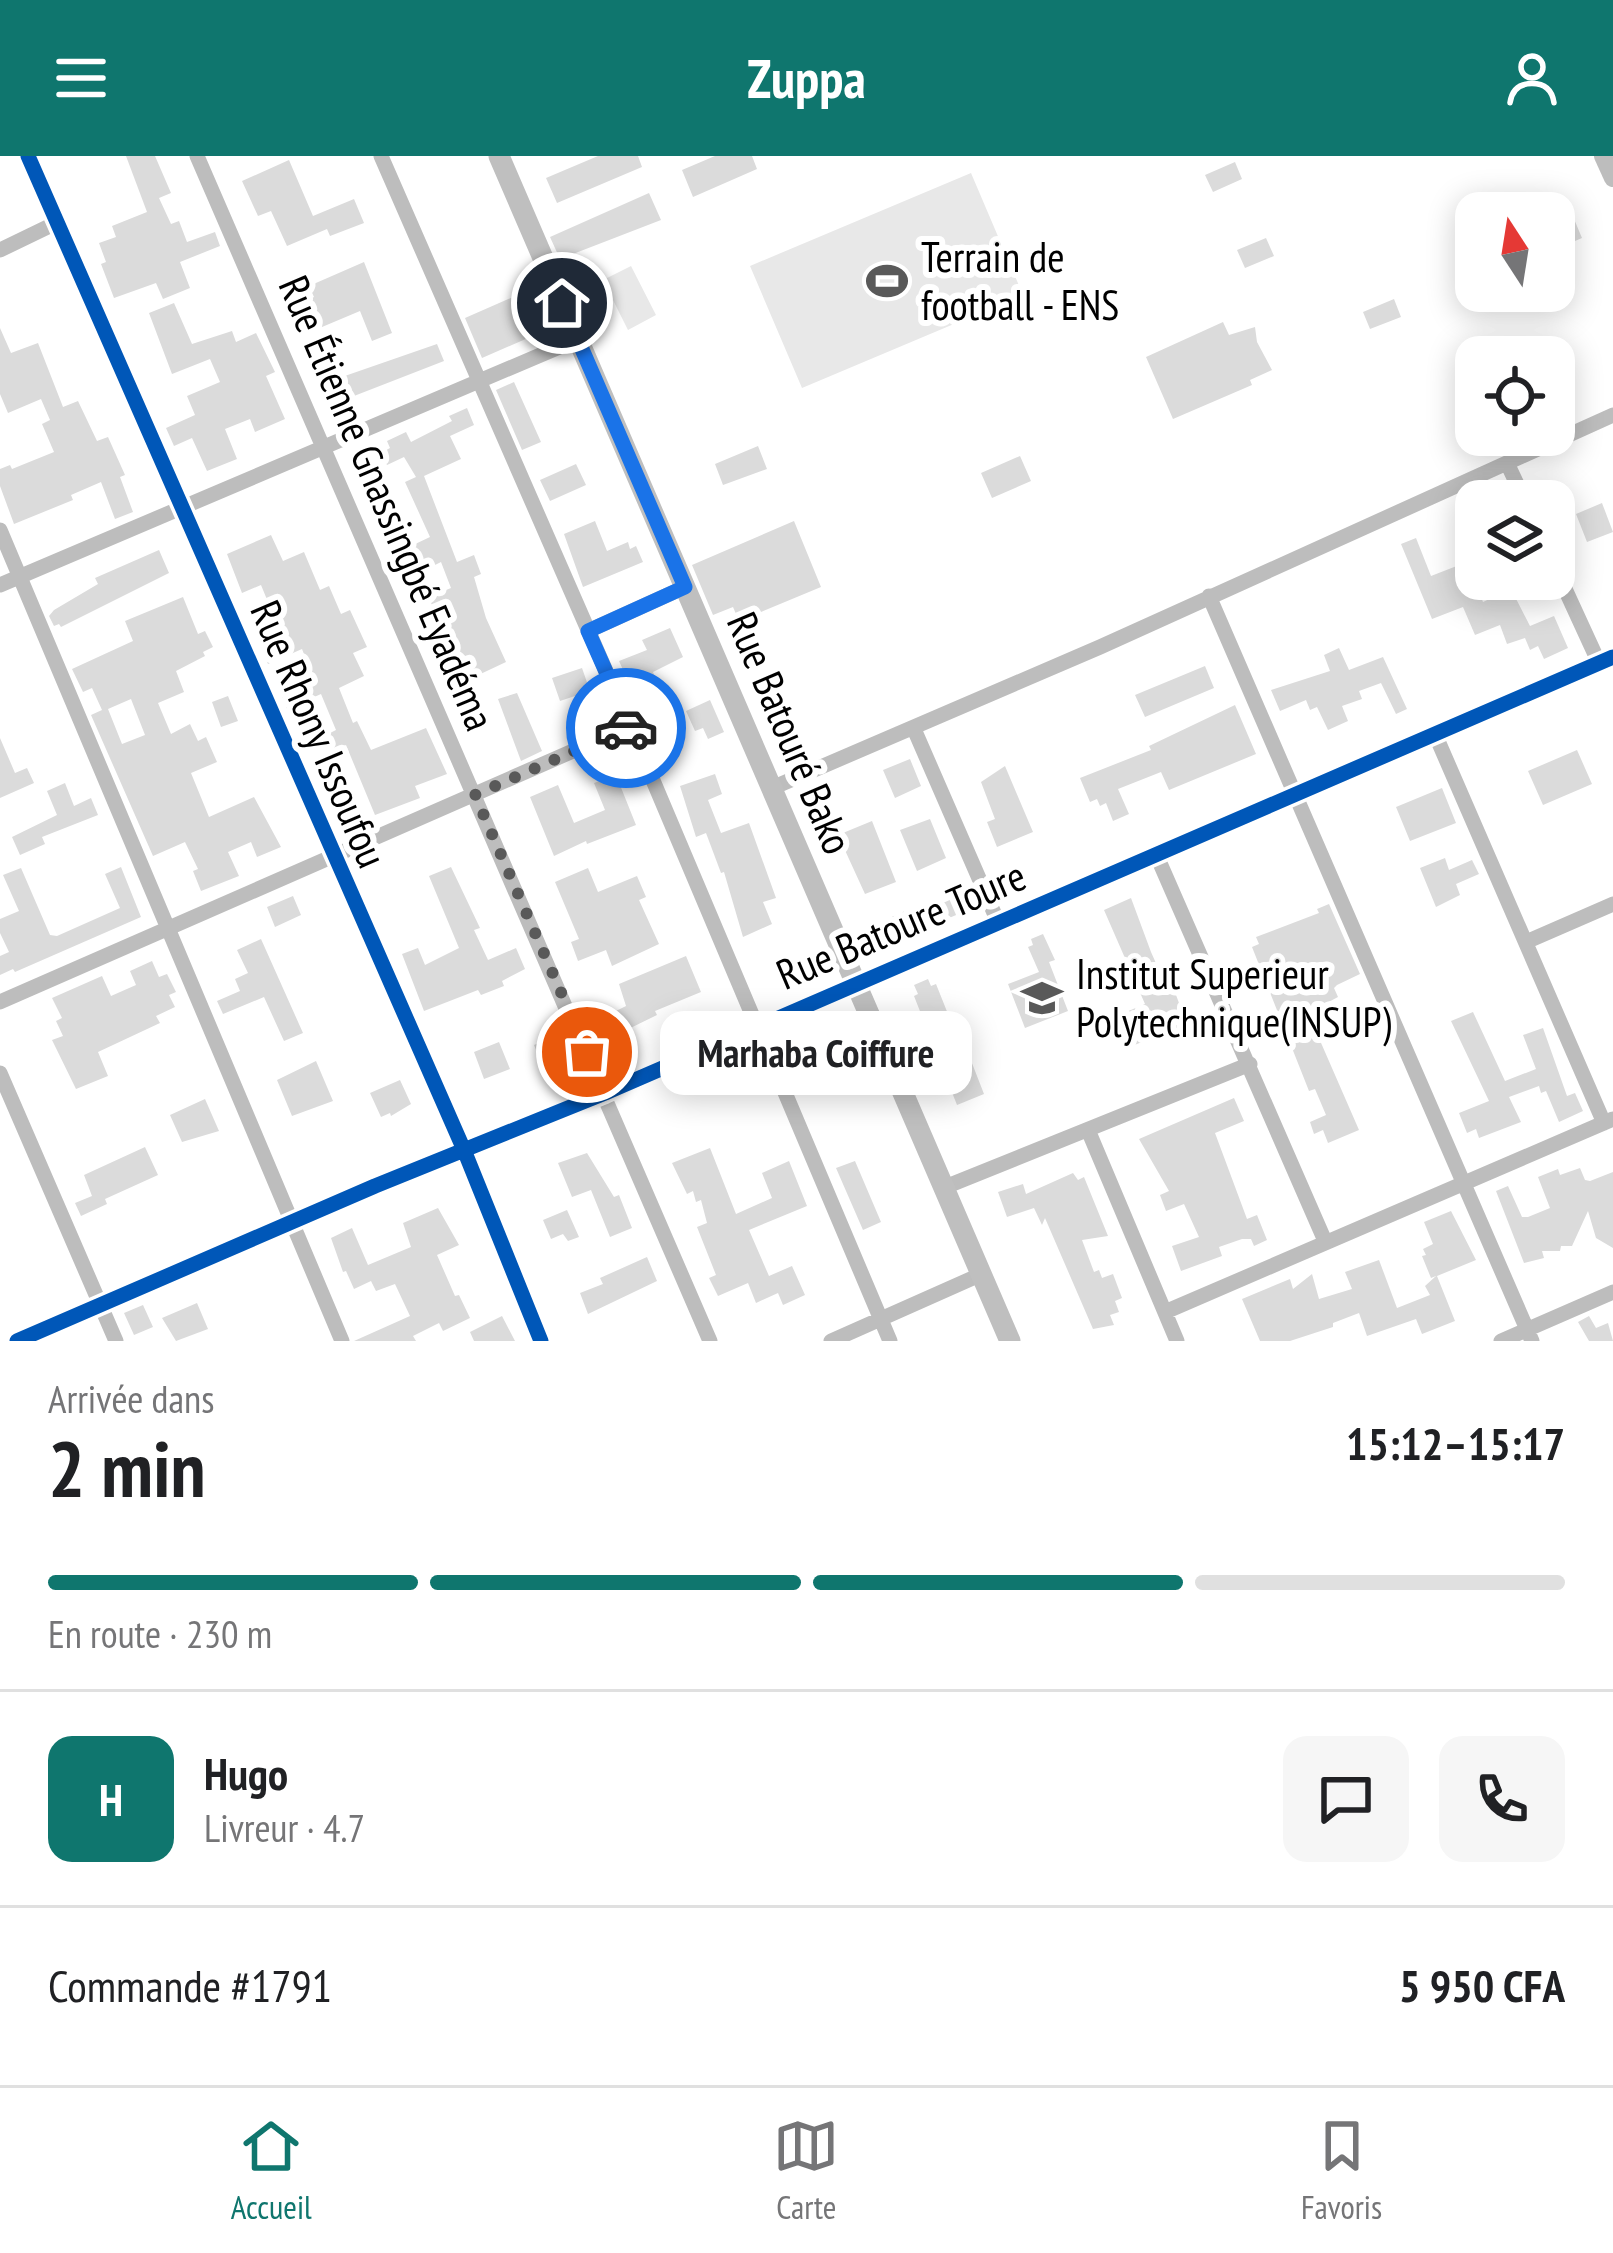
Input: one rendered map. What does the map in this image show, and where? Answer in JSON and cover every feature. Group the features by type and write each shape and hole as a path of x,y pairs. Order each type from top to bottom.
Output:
{"main road":[{"name":"Rue Batouré Bako","path":"499,156 1010,1341"}],"street":[{"name":"Rue Rhony Issoufou","path":"28,156 464,1150 541,1341"},
{"name":"Rue Étienne Gnassingbé Eyadéma","path":"197,156 710,1341"},
{"path":"381,156 630,726 890,1341"},
{"path":"1603,156 1613,178"},
{"path":"0,250 58,222"},
{"path":"0,585 578,339"},
{"path":"772,788 914,729 1613,415"},
{"path":"1507,463 1515,480"},
{"path":"0,530 342,1341"},
{"path":"588,631 685,587"},
{"path":"1209,596 1530,1335"},
{"path":"1573,600 1606,660"},
{"name":"Rue Batoure Toure","path":"17,1341 605,1093 1606,660"},
{"path":"0,1002 630,726"},
{"path":"914,729 998,922"},
{"path":"1165,1312 1608,1121 1435,734"},
{"path":"1156,854 1324,1240"},
{"path":"1526,942 1613,904"},
{"path":"945,1187 1250,1064"},
{"path":"0,1073 116,1341"},
{"path":"1088,1130 1177,1341"},
{"path":"831,1341 982,1274"},
{"path":"1501,1341 1530,1335 1613,1292"}],"shaded area":[{"name":"Terrain de football - ENS","path":"971,173 1023,295 802,388 750,266"},
{"path":"631,266 656,315 628,330 603,280"}],"building":[{"path":"126,156 155,156 171,193 159,198 171,224 179,221 187,242 215,232 220,246 180,262 190,288 163,299 156,283 114,298 101,264 106,262 99,243 116,237 112,226 147,212"},
{"path":"598,156 638,156 642,167 557,203 546,178"},
{"path":"715,156 752,156 757,169 693,197 682,170"},
{"path":"289,160 313,216 354,199 364,223 330,236 327,229 287,246 271,211 258,216 242,181"},
{"path":"1235,162 1242,179 1213,192 1205,175"},
{"path":"649,193 661,220 560,259 550,237"},
{"path":"1266,238 1274,256 1245,268 1237,250"},
{"path":"364,262 392,333 372,341 360,311 322,327 310,299 314,297 309,286"},
{"path":"520,294 537,334 482,358 465,318"},
{"path":"1394,299 1401,317 1370,329 1363,312"},
{"path":"174,303 192,344 232,331 236,342 256,333 275,372 266,376 285,419 255,432 250,419 225,429 237,459 207,471 192,438 174,446 166,428 195,415 187,396 220,382 210,359 172,374 149,313"},
{"path":"1223,322 1229,335 1255,327 1257,342 1272,370 1250,380 1252,385 1173,419 1146,357"},
{"path":"0,328 11,353 38,343 63,407 78,401 97,441 108,437 125,475 120,477 133,512 115,519 101,482 71,495 73,500 14,524 0,486 0,469 10,465 12,469 54,452 42,424 50,420 41,399 8,413 0,394"},
{"path":"437,344 444,361 336,403 324,375 336,370 339,378"},
{"path":"514,382 541,442 522,450 496,390"},
{"path":"467,408 474,425 450,436 461,459 424,476 457,562 474,555 481,574 474,577 486,618 506,662 472,678 450,631 442,634 429,597 451,588 441,562 431,567 429,561 420,564 411,546 430,537 405,482 416,477 404,457 387,465 381,453 390,448 387,441 406,432 411,442"},
{"path":"758,446 767,469 723,485 715,464"},
{"path":"1020,456 1031,481 992,498 981,473"},
{"path":"576,464 586,485 550,501 540,480"},
{"path":"1602,503 1613,532 1587,542 1576,514"},
{"path":"595,521 607,551 628,542 630,549 636,546 643,562 583,587 564,534"},
{"path":"794,521 821,587 739,621 733,607 713,615 692,565"},
{"path":"271,535 283,561 304,552 320,590 329,586 341,614 350,610 367,647 353,653 364,676 339,688 353,723 357,721 371,750 426,728 447,774 415,786 420,798 375,815 346,745 333,750 326,735 336,730 321,694 287,709 280,692 313,677 302,649 268,664 260,645 282,636 261,585 242,593 227,554"},
{"path":"1416,538 1431,576 1455,567 1455,600 1517,600 1530,626 1554,616 1568,648 1544,659 1538,646 1530,650 1525,638 1507,644 1500,625 1475,635 1463,607 1432,619 1401,544"},
{"path":"159,550 169,573 61,627 54,626 49,616 54,610 98,584 95,578"},
{"path":"183,597 198,634 205,631 213,647 176,671 184,692 158,703 171,734 190,724 198,741 206,737 217,762 191,773 209,817 254,797 281,847 257,857 251,842 228,852 239,876 201,891 193,871 198,869 185,842 153,856 91,715 102,710 92,688 83,692 72,669 133,641 125,621","holes":["131,699 145,735 122,744 108,709"]},
{"path":"670,628 683,657 653,672 664,699 673,695 685,717 656,726 646,706 653,703 644,675 628,681 619,661 647,650 642,640"},
{"path":"1339,648 1349,670 1383,657 1407,709 1396,714 1381,683 1359,691 1362,699 1342,706 1348,721 1328,730 1317,707 1310,710 1306,700 1280,711 1271,690 1330,671 1324,655"},
{"path":"1205,666 1214,688 1145,717 1135,695"},
{"path":"582,668 590,691 560,701 552,678"},
{"path":"517,693 542,751 521,761 498,699"},
{"path":"228,696 238,721 221,727 212,702"},
{"path":"710,700 724,732 708,739 703,728 695,731 686,711"},
{"path":"1235,705 1256,754 1169,790 1161,772 1118,789 1129,814 1113,821 1106,803 1090,802 1080,778 1151,750 1149,746"},
{"path":"0,738 15,773 27,768 34,783 0,798"},
{"path":"1577,750 1592,784 1543,805 1528,771"},
{"path":"910,759 921,786 895,798 883,770"},
{"path":"1005,766 1033,832 997,847 987,822 995,819 981,782"},
{"path":"715,774 722,794 708,800 721,833 749,823 776,898 763,902 772,924 743,937 724,872 706,833 696,837 680,786"},
{"path":"616,775 636,825 554,856 530,797 558,785 574,823 605,810 594,783"},
{"path":"65,783 74,806 91,798 98,815 42,837 45,844 20,855 12,837 57,815 47,791"},
{"path":"1442,788 1456,823 1410,841 1396,807"},
{"path":"930,819 946,858 917,871 900,830"},
{"path":"872,821 896,882 865,894 838,835"},
{"path":"1445,858 1449,870 1472,860 1479,874 1456,884 1460,895 1436,907 1420,868"},
{"path":"121,867 141,917 0,975 0,956 9,952 0,933 0,919 19,911 3,875 21,868 50,935 57,936 120,908 105,874"},
{"path":"451,867 480,928 474,930 488,960 516,948 525,969 502,981 504,986 481,995 478,990 424,1011 402,954 418,948 425,965 459,948 429,876"},
{"path":"588,868 598,892 637,876 646,897 639,900 659,944 612,966 606,950 578,961 571,942 579,939 555,882"},
{"path":"968,892 975,907 942,921 936,906"},
{"path":"293,896 301,915 275,927 267,907"},
{"path":"1131,898 1189,1030 1160,1042 1157,1036 1132,1046 1119,1015 1145,1004 1104,910"},
{"path":"1329,904 1360,974 1334,988 1338,997 1308,1013 1359,1130 1328,1143 1323,1130 1314,1134 1310,1122 1326,1115 1315,1089 1309,1091 1252,947 1259,944 1256,937 1319,913 1317,909"},
{"path":"905,911 915,933 875,950 865,929"},
{"path":"1043,934 1068,1011 1025,1028 1008,984 1039,972 1028,947 1033,945 1031,939"},
{"path":"261,939 303,1033 284,1041 264,997 223,1014 217,1001 240,991 235,979 248,973 237,950"},
{"path":"686,956 701,992 655,1011 657,1015 610,1038 600,1019 626,1006 619,984"},
{"path":"152,961 159,977 167,974 176,992 169,995 175,1007 156,1016 160,1023 98,1052 108,1076 76,1089 52,1040 63,1036 56,1021 62,1018 52,998 102,976 111,996 136,985 130,971"},
{"path":"928,979 931,986 936,984 950,1019 954,1017 984,1094 957,1105 914,996 918,994 914,985"},
{"path":"1473,1012 1505,1081 1536,1069 1523,1035 1543,1028 1567,1096 1575,1093 1583,1111 1559,1122 1546,1091 1541,1093 1539,1086 1509,1097 1521,1122 1479,1138 1476,1129 1467,1133 1459,1113 1489,1101 1451,1021"},
{"path":"553,1037 568,1072 549,1081 534,1045"},
{"path":"499,1042 510,1069 484,1079 474,1052"},
{"path":"849,1048 860,1078 843,1085 839,1076 830,1080 821,1059"},
{"path":"316,1061 333,1101 292,1116 277,1080"},
{"path":"400,1080 411,1104 381,1117 370,1093"},
{"path":"1234,1098 1244,1121 1215,1133 1247,1219 1257,1215 1267,1240 1254,1246 1251,1239 1242,1239 1219,1247 1222,1256 1181,1271 1172,1246 1199,1237 1184,1204 1166,1211 1160,1195 1169,1191 1139,1139"},
{"path":"205,1099 219,1131 182,1142 170,1115"},
{"path":"145,1147 158,1175 105,1199 107,1204 81,1216 75,1203 92,1196 84,1175"},
{"path":"710,1148 736,1214 772,1198 762,1173 789,1161 807,1206 749,1230 769,1276 792,1266 805,1295 783,1305 778,1293 756,1303 748,1283 718,1296 709,1278 716,1275 697,1227 707,1223 701,1200 696,1202 693,1191 687,1194 672,1163"},
{"path":"587,1153 614,1197 619,1195 632,1228 610,1237 591,1190 572,1197 558,1163"},
{"path":"855,1161 881,1222 863,1230 836,1168"},
{"path":"1580,1168 1590,1181 1613,1172 1613,1248 1596,1238 1588,1211 1572,1246 1542,1251 1544,1258 1524,1263 1496,1191 1508,1186 1522,1217 1528,1217 1550,1208 1538,1177 1558,1169 1560,1175"},
{"path":"1073,1173 1078,1180 1084,1177 1108,1236 1082,1240 1094,1272 1099,1270 1102,1278 1113,1274 1122,1298 1115,1301 1119,1312 1110,1315 1114,1325 1093,1329 1045,1218 1042,1225 1034,1208 1007,1217 998,1192 1023,1184 1026,1194"},
{"path":"438,1208 459,1245 437,1255 470,1318 443,1331 439,1323 413,1336 416,1341 354,1341 410,1316 395,1284 376,1291 371,1281 354,1289 331,1238 352,1228 368,1265 411,1247 403,1223"},
{"path":"567,1210 579,1237 568,1241 563,1234 551,1239 543,1220"},
{"path":"1451,1211 1476,1260 1437,1276 1455,1321 1422,1334 1416,1319 1367,1336 1359,1313 1290,1341 1260,1341 1242,1299 1290,1279 1293,1289 1312,1274 1319,1299 1352,1289 1345,1272 1379,1260 1397,1308 1430,1295 1425,1286 1436,1276 1431,1278 1422,1256 1426,1255 1423,1249 1433,1244 1424,1222"},
{"path":"647,1257 657,1281 588,1314 580,1293 603,1284 600,1278"},
{"path":"197,1303 208,1329 176,1341 162,1318"},
{"path":"143,1305 153,1327 134,1335 124,1313"},
{"path":"502,1316 515,1341 474,1341 470,1332"},
{"path":"1589,1316 1596,1328 1608,1323 1613,1341 1589,1341 1578,1322"}],"cycle path":[{"path":"28,156 464,1150 541,1341"},
{"path":"17,1341 375,1186 605,1093 1613,657"}],"way so far":[{"path":"587,1052 475,795 626,728"}],"place":[{"name":"Terrain de football - ENS","path":"887,281"},
{"name":"Institut Superieur Polytechnique(INSUP)","path":"1042,998"},
{"name":"Marhaba Coiffure","path":"587,1052"}],"route":[{"path":"562,303 685,587 588,631 630,726 626,728"}]}
